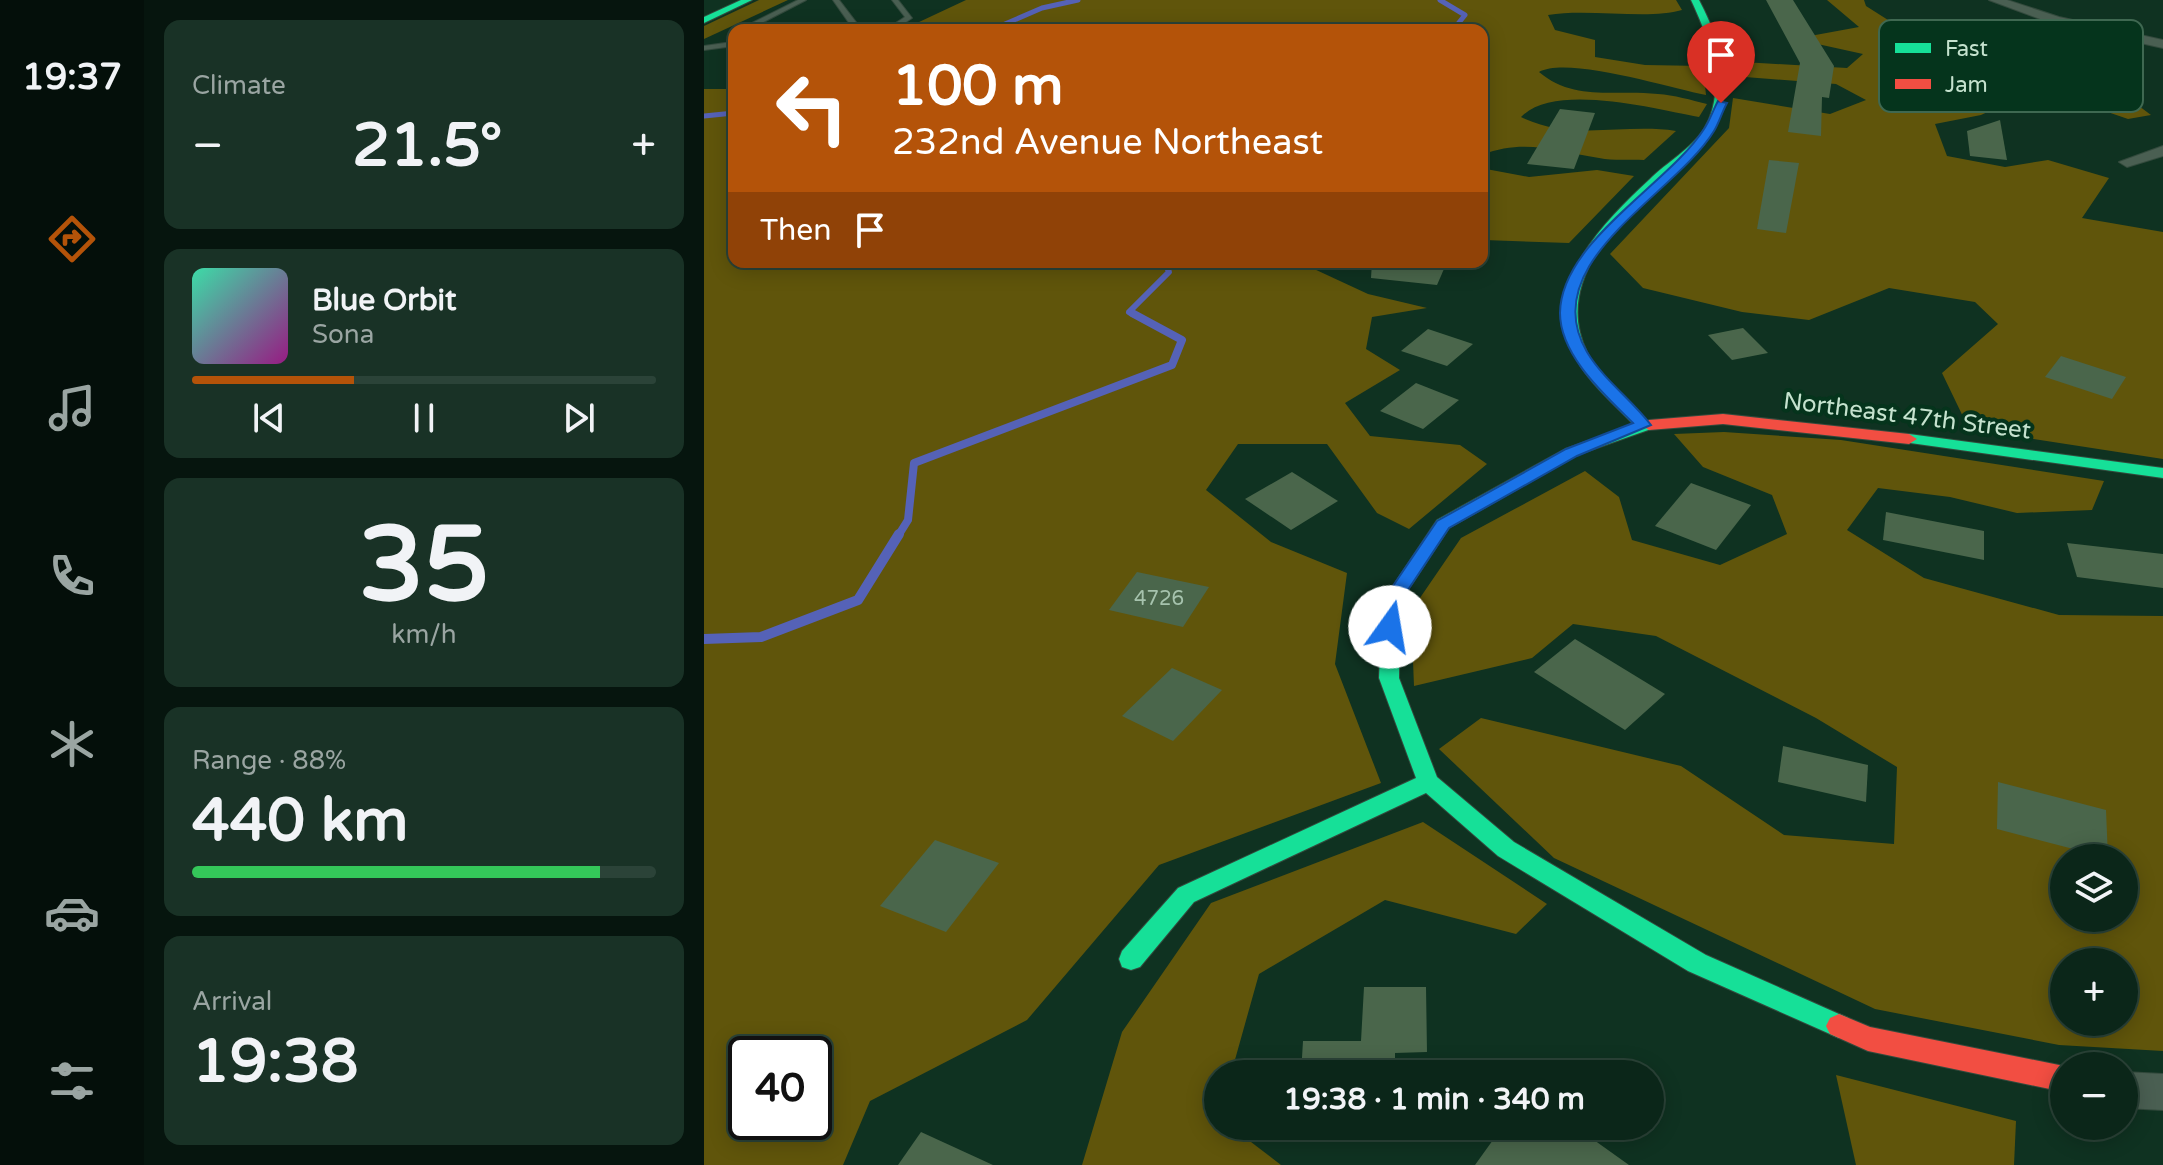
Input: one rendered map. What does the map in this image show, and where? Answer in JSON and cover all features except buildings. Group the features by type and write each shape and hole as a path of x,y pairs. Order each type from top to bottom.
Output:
{"street":[{"path":"704,20 748,0"},
{"path":"1643,425 1605,386 1579,350 1567,315 1573,281 1591,252 1708,131 1721,108 1724,84 1717,42 1695,0"},
{"path":"1995,0 2056,20"},
{"path":"2143,40 2163,44"},
{"path":"2127,162 2163,151"},
{"name":"Northeast 47th Street","path":"1428,782 1389,678 1391,602 1443,524 1571,452 1643,425 1723,419 1803,425 2163,473"},
{"path":"1131,959 1186,895 1428,782 1506,849 1697,963 1868,1039 2050,1076"},
{"path":"2138,1091 2163,1092"}],"lane":[{"path":"754,24 803,0"},
{"path":"836,0 854,24"},
{"path":"895,0 909,18 899,24"},
{"path":"704,48 728,46"}],"shaded area":[{"path":"759,0 788,0 736,24 728,24 728,28 704,39 704,26"},
{"path":"966,0 1676,0 1682,10 1668,13 1548,15 1555,30 1595,40 1595,57 1645,65 1703,66 1706,95 1595,70 1553,68 1539,72 1552,81 1581,91 1664,95 1707,104 1699,117 1606,101 1557,101 1536,107 1521,117 1560,129 1676,131 1644,160 1605,159 1527,147 1488,153 1488,24 915,24"},
{"path":"1827,0 1864,0 1866,6 1888,20 1879,20 1879,112 1988,112 1935,124 1947,156 2005,167 2048,160 2109,178 2082,218 2163,232 2163,459 1969,429 1942,373 1998,324 1975,302 1889,288 1809,320 1742,312 1643,288 1610,254 1729,128 1733,98 1830,114 1866,100 1836,84 1745,77 1743,62 1847,68 1863,54 1813,43 1810,36 1859,27"},
{"path":"704,89 728,89 728,268 1312,268 1368,294 1427,308 1372,317 1366,349 1400,370 1345,403 1370,436 1460,445 1487,464 1409,529 1377,513 1327,444 1238,444 1206,490 1271,542 1347,573 1335,664 1381,783 1159,865 1027,1020 870,1101 843,1165 704,1165"},
{"path":"2143,109 2151,115 2128,119 2108,112 2143,112"},
{"path":"1488,169 1529,177 1597,170 1634,176 1569,243 1488,240"},
{"path":"1724,432 1841,440 2104,481 2092,510 2017,513 1950,497 1878,488 1847,530 1924,578 2059,615 2163,616 2163,1051 2059,1045 1875,1009 1554,858 1439,749 1481,718 1681,766 1784,835 1894,844 1897,767 1816,718 1656,636 1573,624 1532,658 1414,686 1411,611 1461,538 1585,471 1619,497 1632,540 1720,565 1787,534 1772,495 1703,467 1674,434"},
{"path":"1423,822 1547,904 1516,934 1385,900 1259,974 1235,1060 1204,1060 1204,1140 1248,1140 1281,1165 1082,1165 1122,1032 1211,903"},
{"path":"1836,1075 2016,1121 2014,1165 1856,1165"}],"waterway":[{"path":"1005,24 1042,8 1078,0"},
{"path":"1440,0 1465,15 1458,24"},
{"path":"704,116 728,114"},
{"path":"1135,315 1129,312 1169,272 1167,268"},
{"path":"898,536 908,520 914,463 1172,365 1182,340 1132,313"},
{"path":"704,639 761,637 858,600 899,534"}],"traffic: fast":[{"path":"704,20 748,0"},
{"path":"1643,425 1600,381 1579,351 1570,320 1573,289 1587,258 1608,229 1633,201 1708,131 1719,97 1719,64 1710,33 1695,0"},
{"path":"1649,425 1571,452 1443,524 1391,602 1389,678 1428,782 1506,849 1697,963 1839,1026"},
{"path":"1909,439 2163,473"},
{"path":"1131,959 1186,895 1428,782"}],"traffic: jam":[{"path":"1649,425 1723,419 1909,439"},
{"path":"1839,1026 1868,1039 2050,1076"}],"route":[{"path":"1390,627 1391,602 1443,524 1571,452 1643,425 1605,386 1579,350 1567,315 1573,281 1591,252 1708,131 1721,103"}]}
